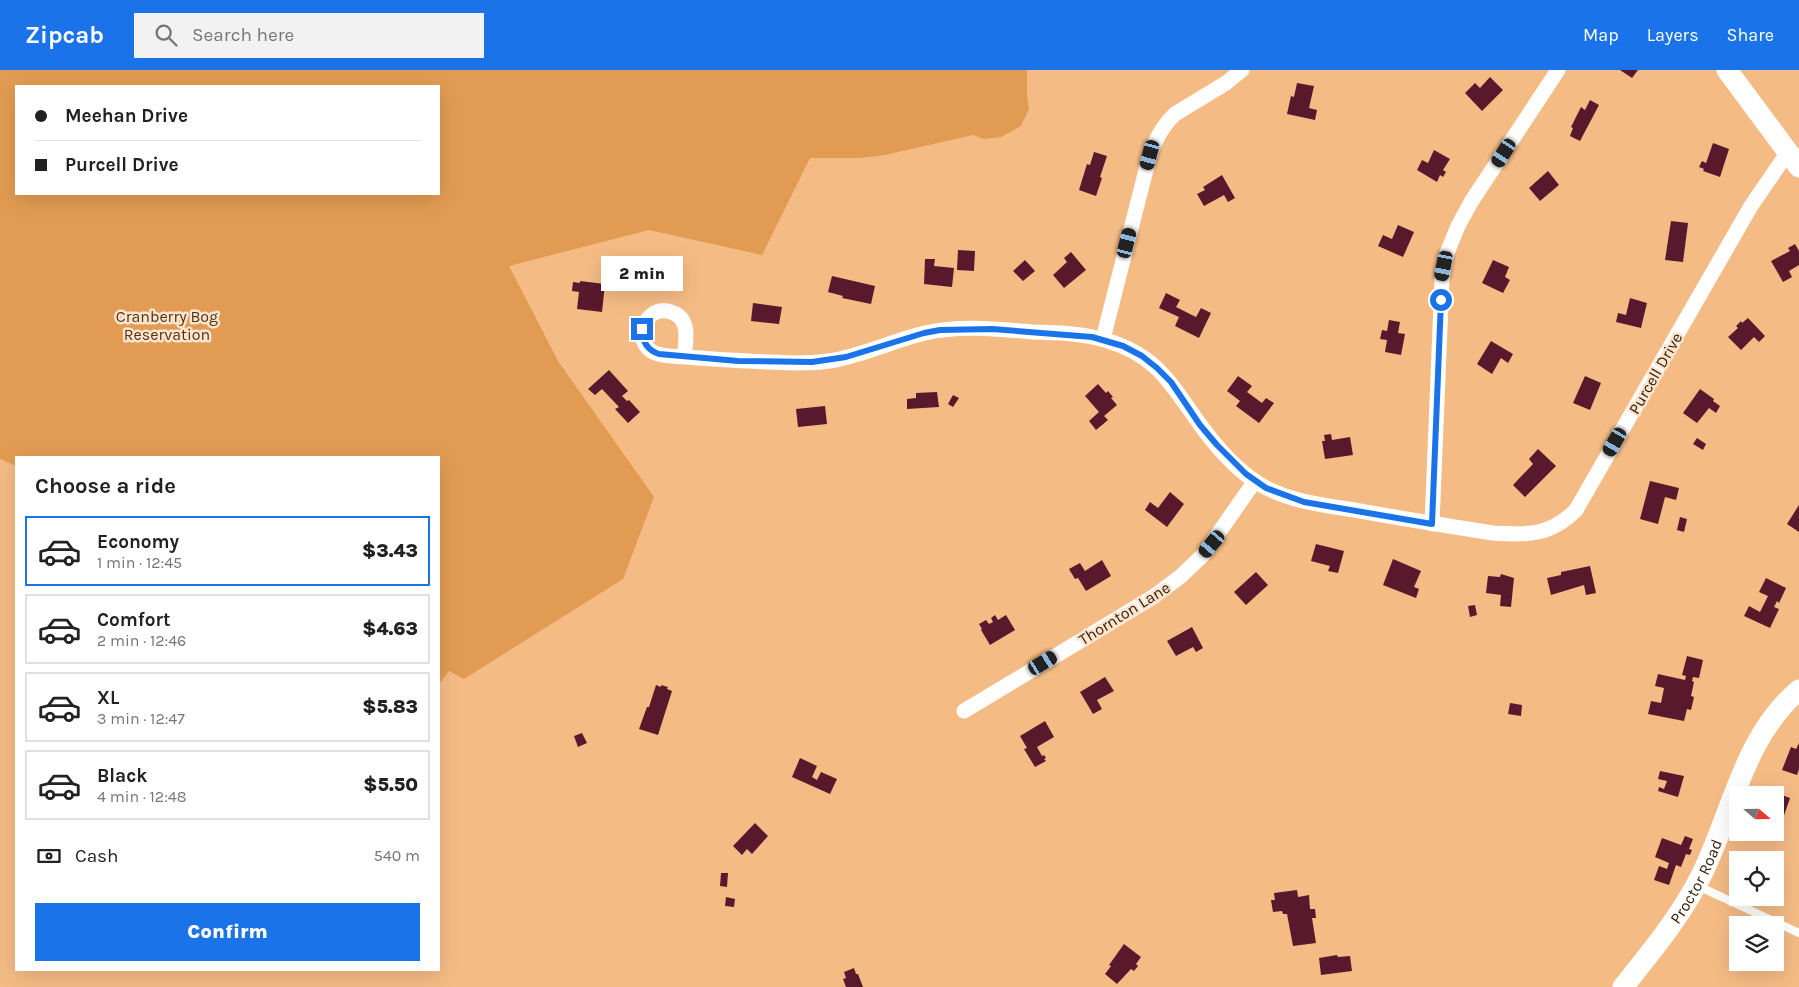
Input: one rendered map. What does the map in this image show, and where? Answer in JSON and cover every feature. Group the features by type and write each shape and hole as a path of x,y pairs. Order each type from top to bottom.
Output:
{"main road":[{"path":"1728,70 1794,160"},
{"name":"Proctor Road","path":"1623,987 1675,920 1696,886 1753,751 1774,715 1799,690"}],"street":[{"path":"1103,340 1147,166 1157,138 1168,120 1181,108 1226,83 1242,70"},
{"path":"1432,524 1442,278 1447,253 1458,226 1471,202 1558,70"},
{"name":"Purcell Drive","path":"684,357 785,363 825,361 846,357 924,333 963,329 1068,334 1103,340 1133,351 1157,368 1171,382 1200,425 1217,445 1255,482 1278,494 1304,502 1493,533 1527,533 1547,530 1563,522 1576,510 1751,206 1794,160"},
{"name":"Thornton Lane","path":"964,711 1152,597 1182,576 1212,544 1255,482"}],"lane":[{"path":"1696,886 1799,933"}],"green space":[{"name":"Cranberry Bog Reservation","path":"0,70 1027,70 1029,109 1021,126 1001,137 984,139 973,135 885,155 860,158 810,158 762,255 649,230 509,266 558,361 654,497 623,579 464,679 449,671 440,683 440,456 15,456 15,466 0,459"}],"building":[{"path":"1620,70 1638,70 1632,78"},
{"path":"1490,77 1503,90 1482,111 1465,93 1475,83 1480,88"},
{"path":"1297,83 1314,86 1309,108 1317,110 1315,120 1287,114 1291,96 1294,97"},
{"path":"1590,100 1599,105 1580,141 1570,136 1573,128 1571,127 1581,107 1585,110"},
{"path":"1713,143 1729,149 1720,177 1703,171 1704,169 1699,167 1702,161 1706,163"},
{"path":"1434,150 1450,159 1443,170 1446,172 1443,177 1440,175 1437,182 1417,170 1422,160 1428,163"},
{"path":"1094,152 1107,156 1096,196 1079,190 1087,164 1090,165"},
{"path":"1548,171 1559,185 1540,201 1529,188"},
{"path":"1222,175 1235,198 1228,202 1224,195 1204,206 1197,194 1205,190 1203,187"},
{"path":"1671,221 1688,223 1683,262 1665,260"},
{"path":"1398,225 1414,232 1403,257 1378,246 1383,235 1392,239"},
{"path":"1795,244 1799,251 1799,265 1789,271 1792,277 1783,282 1771,261 1790,251 1788,248"},
{"path":"958,250 975,251 974,271 957,270"},
{"path":"1071,252 1086,270 1064,288 1053,275 1067,262 1064,258"},
{"path":"925,259 935,259 934,266 954,268 952,287 924,284"},
{"path":"1025,260 1035,271 1023,281 1013,271"},
{"path":"1493,260 1509,267 1505,277 1510,280 1503,293 1482,283"},
{"path":"832,276 875,286 871,304 842,298 843,296 828,292"},
{"path":"580,281 605,284 602,312 577,309 579,292 572,291 573,282 580,283"},
{"path":"1166,293 1180,300 1176,307 1196,317 1201,308 1211,313 1199,338 1175,326 1179,317 1159,308"},
{"path":"1630,298 1647,303 1641,328 1616,322 1618,313 1626,315"},
{"path":"753,303 782,307 779,324 751,321"},
{"path":"1748,318 1765,336 1759,342 1754,337 1741,350 1728,337 1738,328 1736,326 1741,321 1742,323"},
{"path":"1389,320 1400,322 1398,333 1405,334 1401,355 1385,352 1387,340 1380,339 1382,330 1387,331"},
{"path":"1491,341 1513,354 1508,363 1501,358 1492,374 1477,364"},
{"path":"609,370 628,391 622,396 627,401 629,400 640,412 628,423 615,409 619,407 602,389 595,395 588,389"},
{"path":"1238,376 1252,386 1247,392 1262,403 1266,398 1274,403 1259,423 1236,406 1240,401 1227,391"},
{"path":"1585,376 1601,383 1590,410 1573,403"},
{"path":"1098,384 1106,393 1108,391 1117,405 1104,416 1108,420 1096,430 1089,421 1099,412 1085,396"},
{"path":"1700,389 1720,406 1716,413 1709,408 1697,423 1683,413"},
{"path":"937,392 939,407 907,409 907,399 916,398 916,393"},
{"path":"953,395 959,398 953,407 948,404"},
{"path":"825,406 827,424 798,427 796,409"},
{"path":"1331,434 1332,440 1350,437 1353,455 1325,459 1322,441 1325,441 1324,435"},
{"path":"1697,438 1706,444 1703,450 1693,444"},
{"path":"1538,449 1556,466 1525,497 1513,485 1533,464 1529,459"},
{"path":"1650,481 1679,488 1676,500 1665,497 1658,524 1640,519"},
{"path":"1170,492 1184,504 1167,527 1145,510 1150,502 1158,508"},
{"path":"1799,505 1799,532 1787,524"},
{"path":"1680,517 1687,519 1684,532 1677,530"},
{"path":"1316,544 1344,551 1338,573 1328,571 1330,566 1311,561"},
{"path":"1393,559 1421,571 1414,587 1419,589 1416,598 1383,585"},
{"path":"1102,560 1111,576 1086,591 1078,578 1075,579 1069,569 1080,563 1085,571"},
{"path":"1590,566 1596,593 1586,595 1584,585 1551,595 1547,578 1561,575 1561,572"},
{"path":"1256,572 1268,585 1246,605 1234,592"},
{"path":"1501,574 1514,578 1511,607 1500,606 1501,595 1486,593 1488,576 1500,577"},
{"path":"1766,578 1786,588 1779,603 1777,601 1774,607 1779,609 1770,628 1744,616 1749,606 1760,612 1768,596 1759,592"},
{"path":"1475,605 1477,615 1470,617 1468,606"},
{"path":"995,615 998,620 1006,615 1015,630 990,645 979,624 986,620 989,624 993,622 991,618"},
{"path":"1192,627 1203,648 1196,652 1193,647 1176,656 1167,641"},
{"path":"1687,656 1703,660 1699,678 1693,677 1692,681 1694,682 1691,696 1694,697 1691,710 1687,709 1684,721 1648,714 1651,701 1661,703 1664,688 1655,686 1658,674 1685,680 1686,676 1682,675"},
{"path":"1105,677 1114,691 1097,700 1102,709 1093,714 1080,692"},
{"path":"656,685 668,687 667,689 672,691 658,735 639,729"},
{"path":"1510,703 1522,705 1521,716 1508,714"},
{"path":"1045,721 1054,737 1037,747 1042,756 1044,755 1046,758 1044,759 1046,761 1035,767 1024,749 1027,748 1020,736"},
{"path":"582,733 587,743 578,747 574,736"},
{"path":"1799,743 1799,769 1797,775 1782,770 1791,747 1796,749"},
{"path":"800,758 817,766 812,777 817,780 821,772 837,779 830,794 792,777"},
{"path":"1660,771 1684,776 1678,797 1658,791 1659,787 1664,789 1667,781 1658,779"},
{"path":"1784,796 1790,798 1784,815"},
{"path":"755,823 768,836 752,854 747,849 742,855 733,846"},
{"path":"1685,836 1693,839 1689,849 1692,850 1690,855 1686,854 1681,867 1676,865 1669,885 1654,880 1659,866 1667,869 1669,863 1655,857 1662,838 1681,845"},
{"path":"721,873 728,873 727,887 720,886"},
{"path":"1297,890 1298,897 1309,895 1310,909 1315,909 1316,918 1312,918 1316,943 1293,946 1287,914 1283,914 1282,911 1273,912 1271,900 1275,900 1274,893"},
{"path":"726,897 735,899 734,907 725,906"},
{"path":"1124,944 1141,957 1134,971 1131,969 1117,984 1105,974"},
{"path":"1337,955 1338,957 1350,956 1352,971 1321,975 1319,958"},
{"path":"854,968 863,987 846,987 843,979 846,978 844,972"}],"route":[{"path":"642,329 642,336 649,349 659,354 785,363 836,360 924,333 940,330 992,329 1068,334 1113,342 1142,356 1157,368 1171,382 1200,425 1217,445 1255,482 1278,494 1304,502 1432,524 1441,300"}]}
